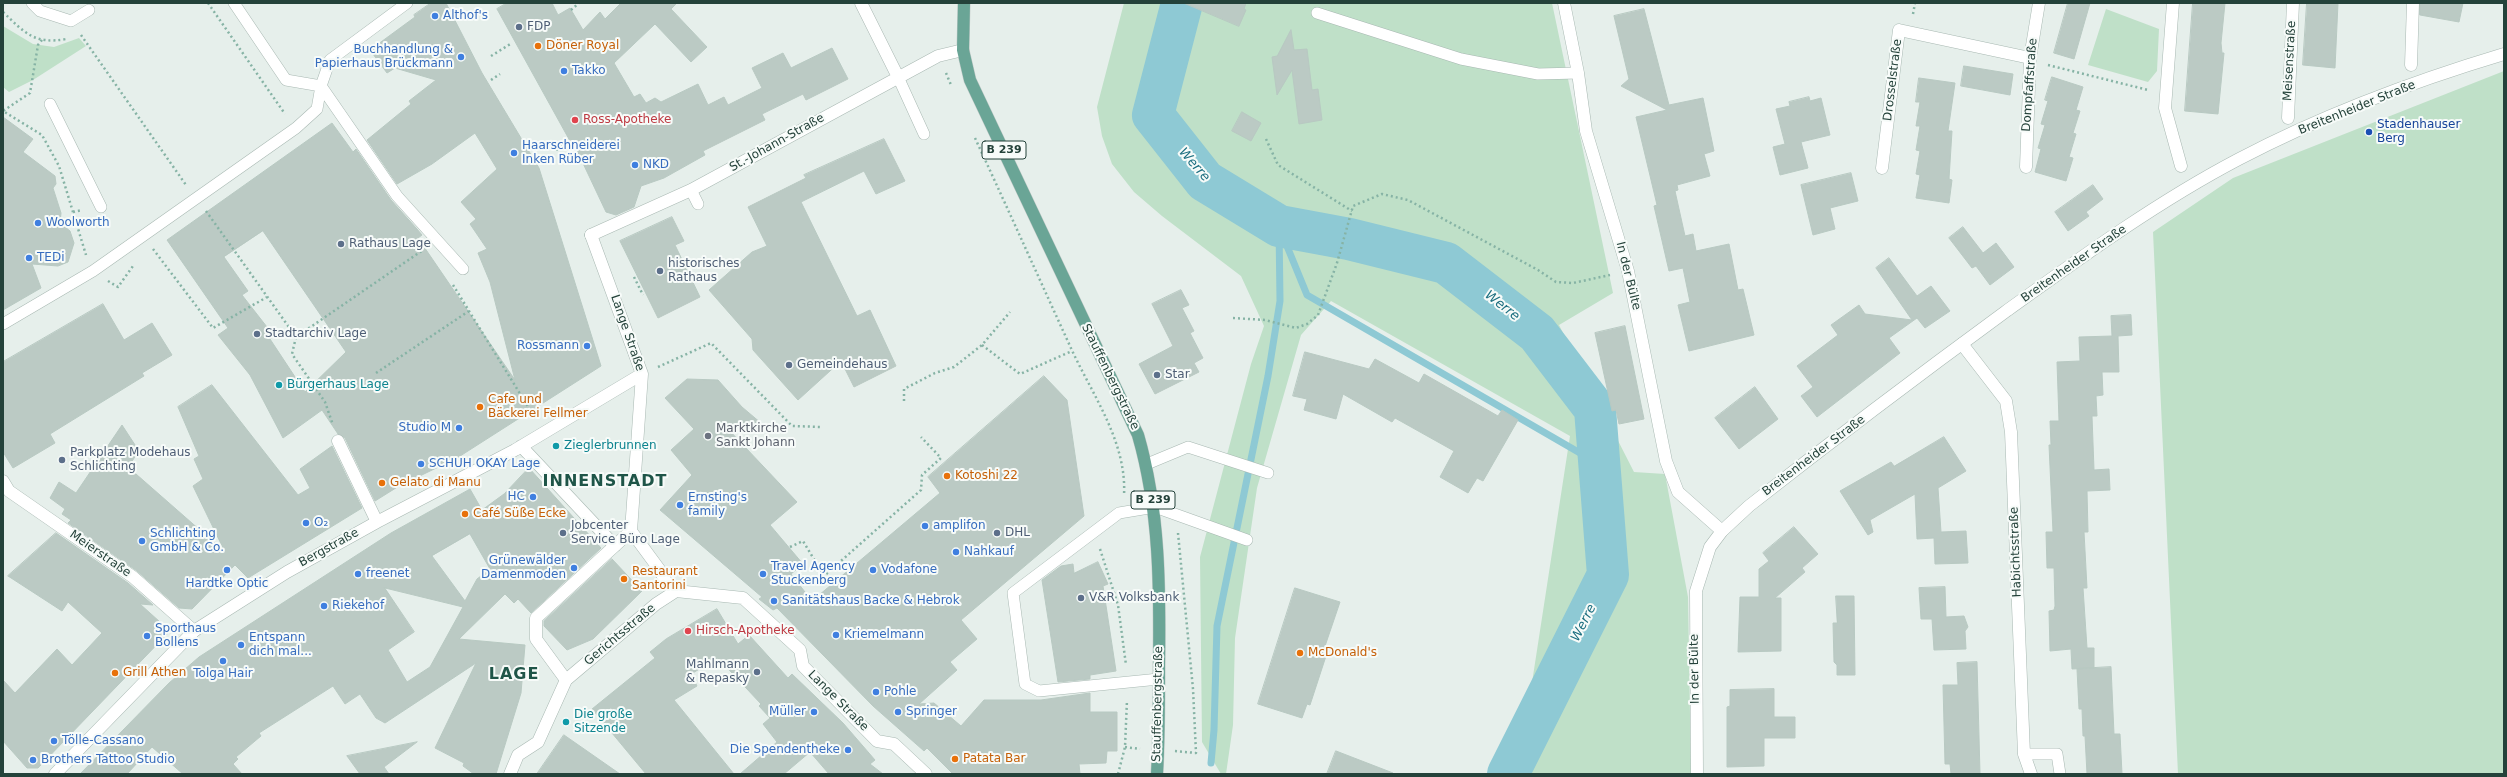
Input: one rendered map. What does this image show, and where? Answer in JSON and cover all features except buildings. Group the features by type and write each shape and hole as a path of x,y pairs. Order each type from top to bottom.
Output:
{"main road":[{"name":"Stauffenbergstraße","path":"964,3 963,50 970,80 1138,435 1147,464 1155,507 1160,611 1157,774"}],"street":[{"path":"861,3 898,77"},
{"name":"In der Bülte","path":"1564,3 1578,73 1586,131 1628,271 1666,461 1678,492 1722,531"},
{"name":"Dompfaffstraße","path":"2026,167 2030,59 2039,3"},
{"path":"2173,3 2165,108 2181,166"},
{"name":"Meisenstraße","path":"2288,118 2293,3"},
{"path":"2411,64 2413,3"},
{"name":"Drosselstraße","path":"1882,168 1899,30 2030,59"},
{"name":"St.-Johann-Straße","path":"591,235 691,190 938,56 963,50"},
{"name":"Breitenheider Straße","path":"1703,564 1710,547 1722,531 1749,506 1962,344 2081,257 2239,159 2362,104 2446,71 2504,54"},
{"name":"Lange Straße","path":"591,235 642,374 631,531"},
{"name":"Habichtsstraße","path":"1962,344 2006,400 2011,432 2024,754 2032,774"},
{"name":"Bergstraße","path":"55,774 194,631 287,572 377,522 521,446 642,374"},
{"path":"338,441 377,522"},
{"path":"521,446 611,550"},
{"name":"Meierstraße","path":"3,481 9,491 133,577 194,631"},
{"path":"566,680 536,640 536,618 631,531 659,569 668,585 676,591"},
{"name":"In der Bülte","path":"1697,774 1695,619 1696,591 1703,564"},
{"name":"Lange Straße","path":"676,591 712,591 743,598 774,630 800,650 802,666 841,699 877,740 894,744 926,774"},
{"name":"Gerichtsstraße","path":"510,774 518,755 538,742 566,680 656,604 676,591"}],"lane":[{"path":"32,3 40,11 71,21 89,10"},
{"path":"234,3 286,80 321,86 397,196 463,269"},
{"path":"3,324 93,271 296,128 317,109 321,86 330,60 394,11 407,3"},
{"path":"1317,13 1461,59 1538,74 1578,73"},
{"path":"898,77 924,134"},
{"path":"50,104 101,207"},
{"path":"691,190 698,204"},
{"path":"1147,464 1188,447 1268,473"},
{"path":"1159,679 1039,691 1025,684 1012,593 1119,513 1155,507 1247,540"},
{"path":"2024,754 2057,754 2060,774"}],"path":[{"path":"571,10 579,3"},
{"path":"3,12 27,34 42,40 67,39 78,32"},
{"path":"71,21 196,199 296,337"},
{"path":"42,40 38,45 30,93 3,111 42,135 59,166 88,259 82,266 93,271"},
{"path":"491,56 512,43"},
{"path":"938,56 954,91"},
{"path":"2030,59 2166,94"},
{"path":"491,80 500,74"},
{"path":"973,133 1072,351 1114,436 1124,484 1119,513"},
{"path":"1266,139 1278,165 1352,211"},
{"path":"556,150 571,142"},
{"path":"1233,318 1265,320 1296,328 1307,324 1318,315 1337,263 1354,206 1382,194 1408,200 1538,270 1556,282 1573,283 1628,271"},
{"path":"338,441 325,402 292,354 296,337 429,246"},
{"path":"152,248 213,328 267,297"},
{"path":"634,277 643,295"},
{"path":"376,373 469,311"},
{"path":"904,401 904,389 934,372 954,367 982,345 1010,312"},
{"path":"642,374 710,343 792,426 821,427"},
{"path":"982,345 1020,374 1072,351"},
{"path":"505,368 544,432"},
{"path":"815,584 921,490 922,475 941,458 921,437"},
{"path":"1174,513 1181,551 1196,753"},
{"path":"790,547 803,541 824,576"},
{"path":"1098,543 1118,605 1126,659 1126,747 1118,774"}],"green space":[{"path":"1124,3 1552,3 1613,293 1559,325 1634,472 1665,474 1688,597 1691,774 1495,774 1527,715 1570,436 1331,301 1301,335 1257,488 1235,638 1233,725 1226,774 1221,774 1202,742 1200,557 1251,364 1264,326 1241,276 1162,216 1134,192 1112,164 1102,136 1097,107"},
{"path":"2106,9 2159,29 2157,71 2148,82 2088,65"},
{"path":"3,26 33,44 54,47 79,38 86,46 33,80 9,92 3,87"},
{"path":"2504,71 2504,774 2178,774 2153,232 2233,178"}],"waterway":[{"name":"Werre","path":"1182,3 1153,115 1205,181 1279,226 1349,239 1446,263 1537,333 1595,409 1608,575 1508,774"},
{"path":"1211,763 1214,730 1217,626 1268,376 1280,301 1279,226"},
{"path":"1280,229 1307,295 1599,464"}],"place":[{"name":"Althof's","path":"435,16"},
{"name":"FDP","path":"519,27"},
{"name":"Döner Royal","path":"538,46"},
{"name":"Buchhandlung & Papierhaus Brückmann","path":"461,57"},
{"name":"Takko","path":"564,71"},
{"name":"Ross-Apotheke","path":"575,120"},
{"name":"Stadenhauser Berg","path":"2369,132"},
{"name":"Haarschneiderei Inken Rüber","path":"514,153"},
{"name":"NKD","path":"635,165"},
{"name":"Woolworth","path":"38,223"},
{"name":"Rathaus Lage","path":"341,244"},
{"name":"TEDi","path":"29,258"},
{"name":"historisches Rathaus","path":"660,271"},
{"name":"Stadtarchiv Lage","path":"257,334"},
{"name":"Rossmann","path":"587,346"},
{"name":"Gemeindehaus","path":"789,365"},
{"name":"Star","path":"1157,375"},
{"name":"Bürgerhaus Lage","path":"279,385"},
{"name":"Cafe und Bäckerei Fellmer","path":"480,407"},
{"name":"Studio M","path":"459,428"},
{"name":"Marktkirche Sankt Johann","path":"708,436"},
{"name":"Zieglerbrunnen","path":"556,446"},
{"name":"Parkplatz Modehaus Schlichting","path":"62,460"},
{"name":"SCHUH OKAY Lage","path":"421,464"},
{"name":"Kotoshi 22","path":"947,476"},
{"name":"Gelato di Manu","path":"382,483"},
{"name":"HC","path":"533,497"},
{"name":"Ernsting's family","path":"680,505"},
{"name":"Café Süße Ecke","path":"465,514"},
{"name":"O₂","path":"306,523"},
{"name":"amplifon","path":"925,526"},
{"name":"Jobcenter Service Büro Lage","path":"563,533"},
{"name":"DHL","path":"997,533"},
{"name":"Schlichting GmbH & Co.","path":"142,541"},
{"name":"Nahkauf","path":"956,552"},
{"name":"Grünewälder Damenmoden","path":"574,568"},
{"name":"Hardtke Optic","path":"227,570"},
{"name":"Vodafone","path":"873,570"},
{"name":"freenet","path":"358,574"},
{"name":"Travel Agency Stuckenberg","path":"763,574"},
{"name":"Restaurant Santorini","path":"624,579"},
{"name":"V&R Volksbank","path":"1081,598"},
{"name":"Sanitätshaus Backe & Hebrok","path":"774,601"},
{"name":"Riekehof","path":"324,606"},
{"name":"Hirsch-Apotheke","path":"688,631"},
{"name":"Kriemelmann","path":"836,635"},
{"name":"Sporthaus Bollens","path":"147,636"},
{"name":"Entspann dich mal...","path":"241,645"},
{"name":"McDonald's","path":"1300,653"},
{"name":"Tolga Hair","path":"223,661"},
{"name":"Mahlmann & Repasky","path":"757,672"},
{"name":"Grill Athen","path":"115,673"},
{"name":"Pohle","path":"876,692"},
{"name":"Müller","path":"814,712"},
{"name":"Springer","path":"898,712"},
{"name":"Die große Sitzende","path":"566,722"},
{"name":"Tölle-Cassano","path":"54,741"},
{"name":"Die Spendentheke","path":"848,750"},
{"name":"Patata Bar","path":"955,759"},
{"name":"Brothers Tattoo Studio","path":"33,760"}],"district":[{"name":"INNENSTADT","path":"605,482"},
{"name":"LAGE","path":"514,675"}]}
